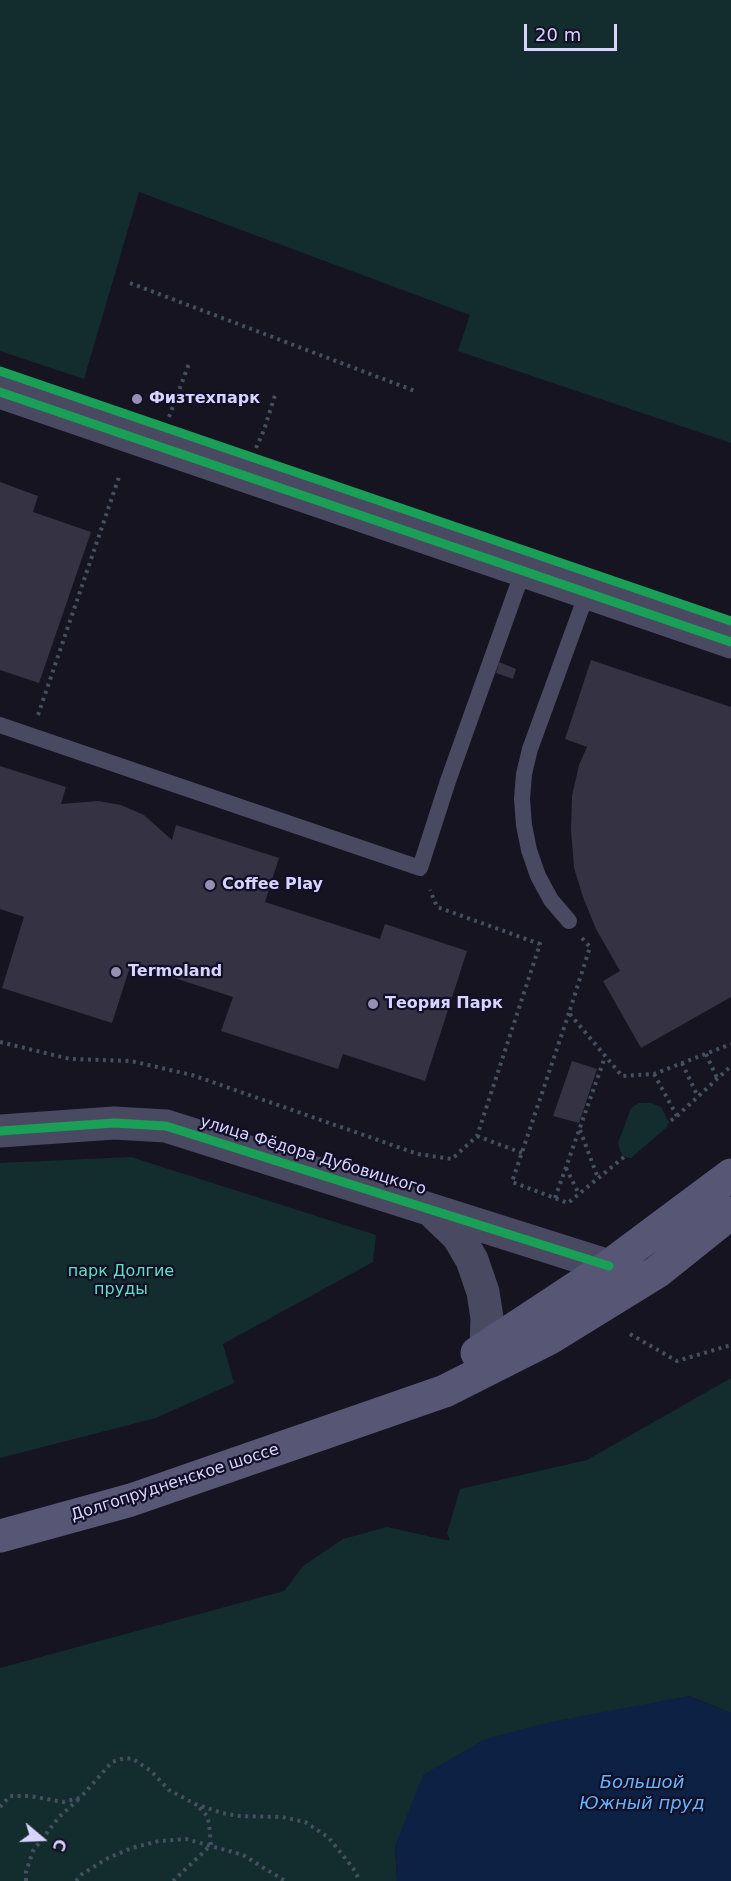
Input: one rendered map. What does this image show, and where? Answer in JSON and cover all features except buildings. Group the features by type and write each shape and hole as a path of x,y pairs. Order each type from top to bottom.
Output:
{"main road":[{"name":"Долгопрудненское шоссе","path":"315,1437 486,1349 609,1266 731,1175"},
{"name":"Долгопрудненское шоссе","path":"0,1536 131,1500 445,1391 550,1338 657,1272 731,1213"}],"street":[{"path":"0,392 731,642"},
{"name":"улица Фёдора Дубовицкого","path":"0,1131 114,1123 166,1126 609,1266"},
{"path":"431,1209 458,1236 472,1260 483,1292 487,1318 486,1349"}],"lane":[{"path":"0,725 420,868 448,781 523,571"},
{"path":"568,921 538,876 529,850 522,799 530,749 587,593"}],"path":[{"path":"130,283 415,391"},
{"path":"168,419 190,361"},
{"path":"259,459 252,452 264,430 276,392"},
{"path":"31,735 119,477"},
{"path":"0,1042 70,1059 131,1061 192,1076 418,1154 452,1159 477,1136 540,944 437,907 420,868"},
{"path":"568,921 590,947 512,1182 568,1203 624,1157"},
{"path":"569,1014 622,1076 654,1074 731,1044"},
{"path":"706,1054 717,1078"},
{"path":"555,1198 606,1056"},
{"path":"682,1063 698,1097"},
{"path":"669,1122 731,1066"},
{"path":"654,1074 676,1116"},
{"path":"580,1130 598,1178"},
{"path":"477,1136 522,1153"},
{"path":"566,1168 579,1194"},
{"path":"630,1334 677,1361 731,1345"},
{"path":"26,1881 26,1872 33,1851 59,1817 112,1762 125,1758 140,1762 169,1790 195,1804 239,1816 282,1817 305,1822 328,1837 353,1868 360,1881"},
{"path":"0,1807 10,1796 30,1796 63,1802 80,1797"},
{"path":"173,1881 211,1845 207,1816 195,1804"},
{"path":"76,1881 82,1874 108,1857 150,1843 186,1839 243,1855 285,1881"}],"green space":[{"path":"0,0 731,0 731,443 458,351 470,315 139,192 84,379 0,351"},
{"path":"639,1103 651,1103 661,1107 669,1122 667,1127 631,1158 624,1157 618,1143 631,1108"},
{"name":"парк Долгие пруды","path":"131,1157 376,1235 373,1262 223,1344 234,1383 156,1418 0,1458 0,1163"},
{"path":"731,1378 731,1713 689,1696 395,1846 397,1881 0,1881 0,1668 284,1591 303,1566 343,1539 387,1527 450,1541 447,1533 460,1489 587,1460"}],"water":[{"name":"Большой Южный пруд","path":"689,1696 731,1713 731,1881 397,1881 395,1846 423,1775 485,1739 550,1722"}],"cycle path":[{"path":"0,371 731,621"},
{"path":"0,392 731,642"},
{"path":"0,1131 114,1123 166,1126 609,1266"}],"place":[{"name":"Физтехпарк","path":"137,399"},
{"name":"Coffee Play","path":"210,885"},
{"name":"Termoland","path":"116,972"},
{"name":"Теория Парк","path":"373,1004"}]}
